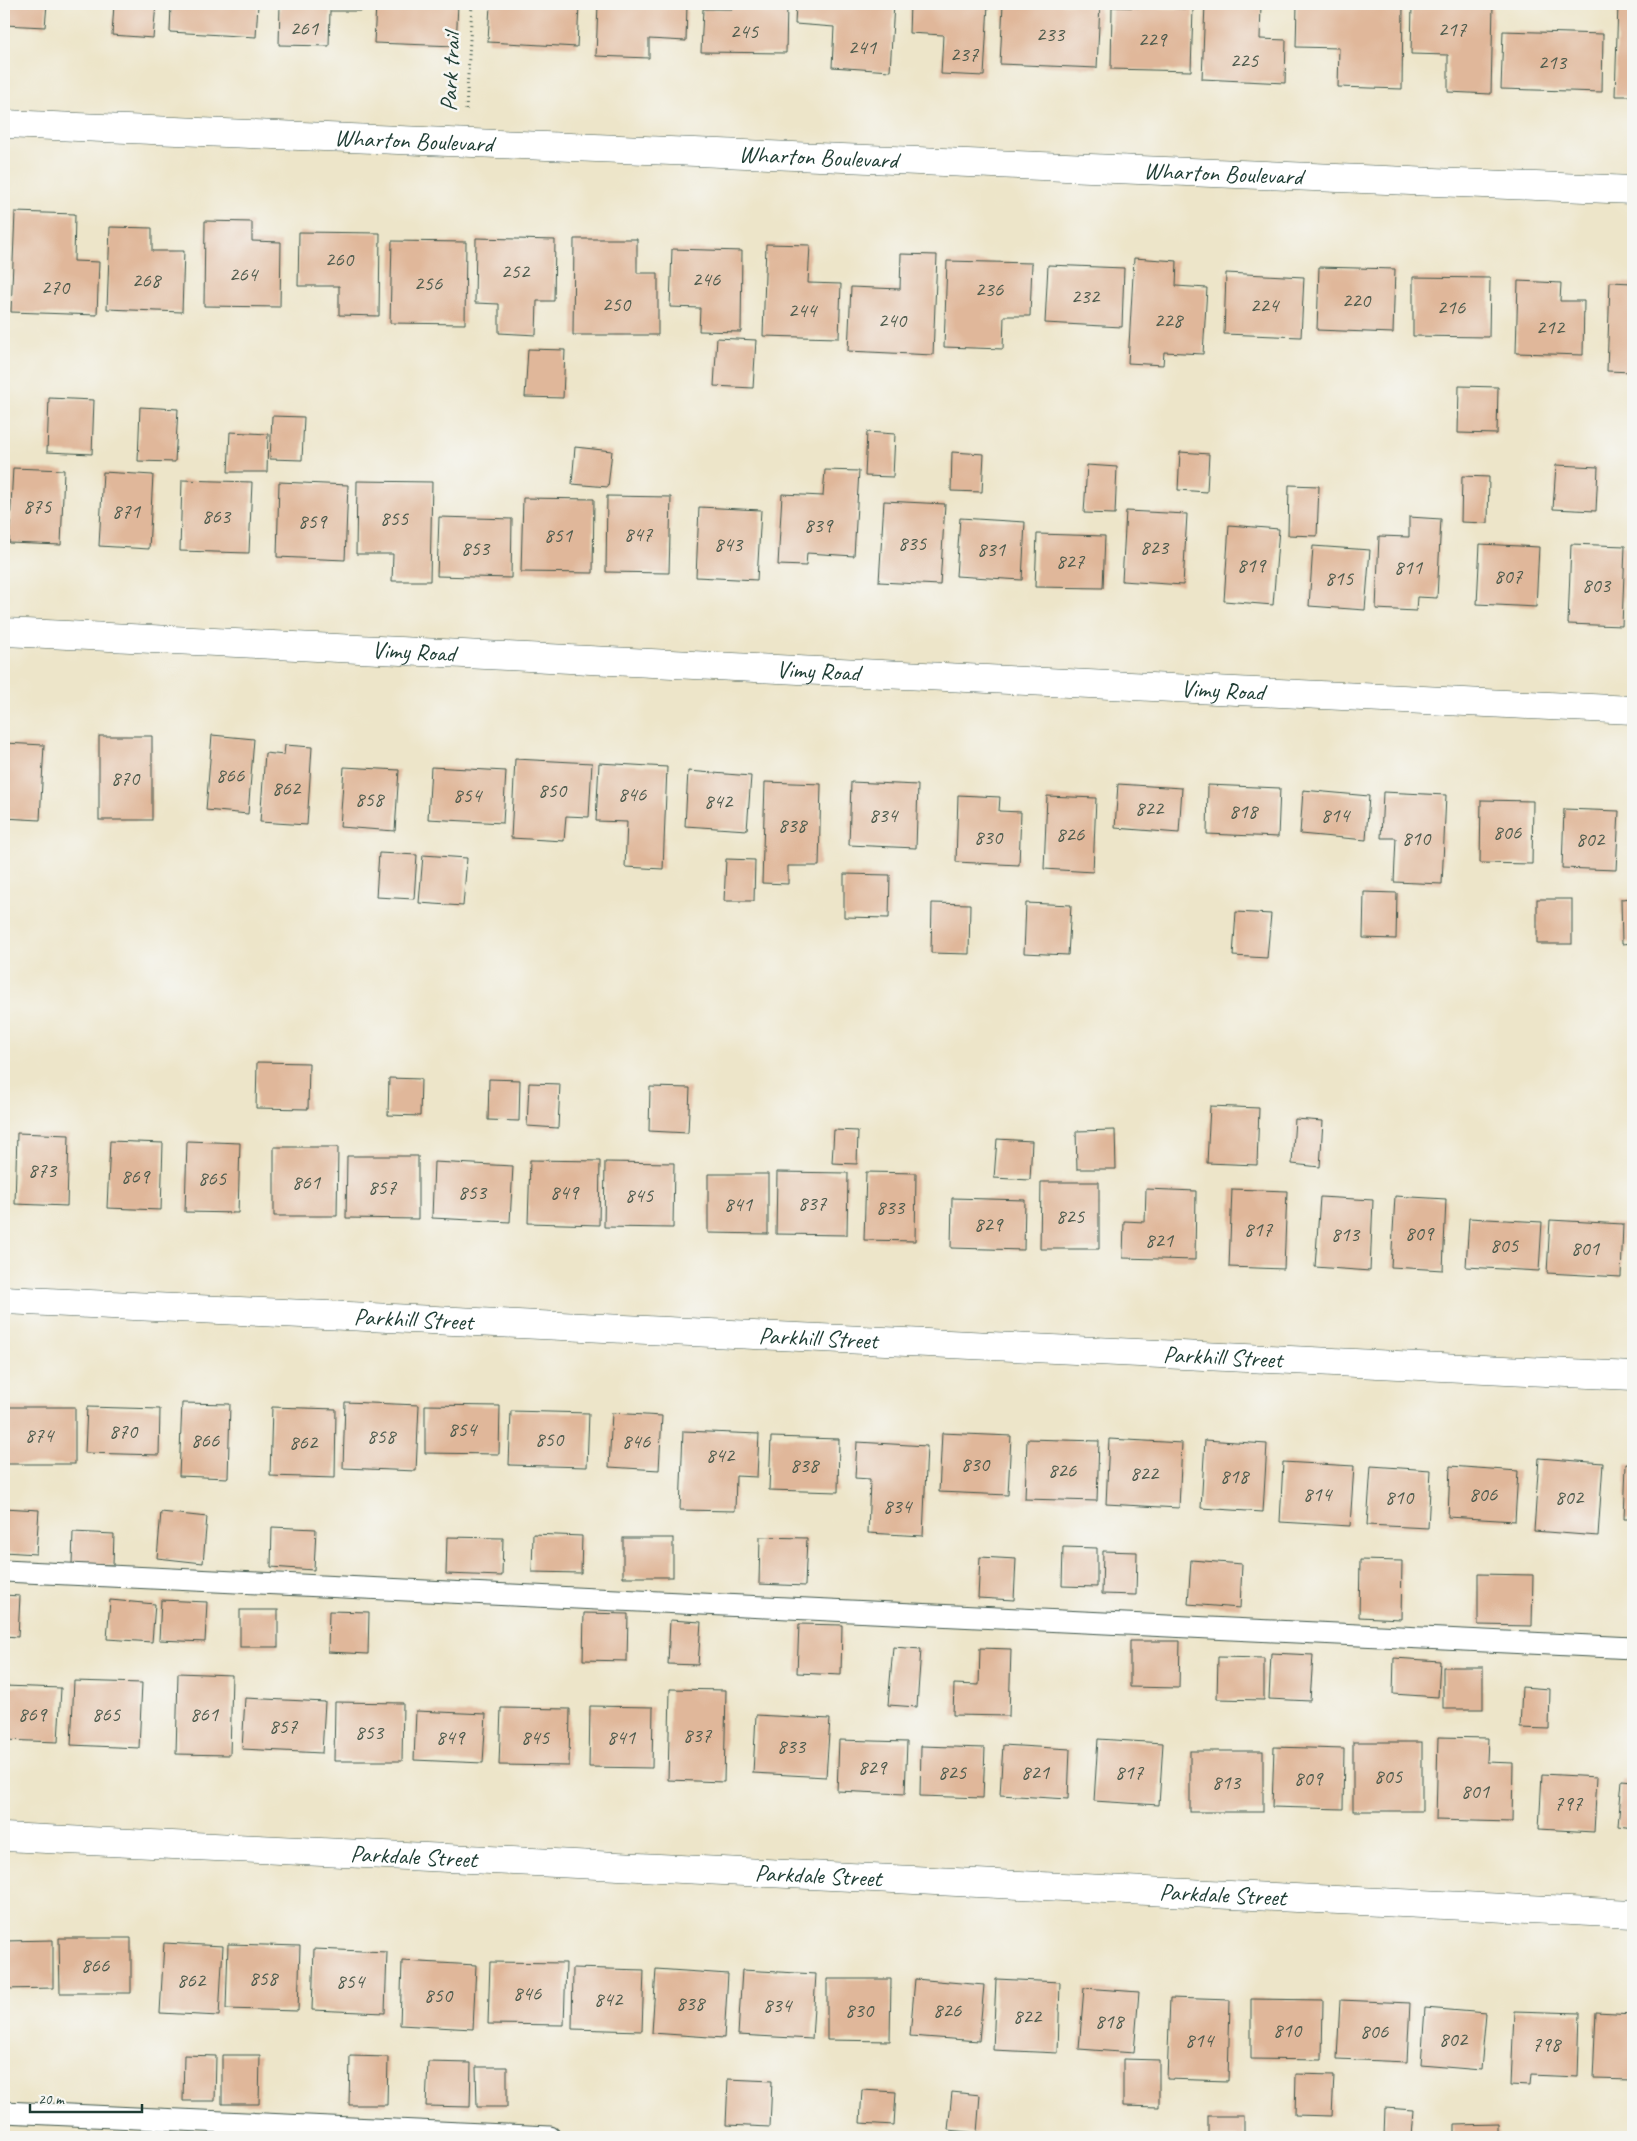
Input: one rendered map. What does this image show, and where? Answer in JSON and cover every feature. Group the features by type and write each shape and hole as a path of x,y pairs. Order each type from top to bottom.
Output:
{"street":[{"name":"Wharton Boulevard","path":"4,124 1633,190"},
{"name":"Vimy Road","path":"4,632 1633,710"},
{"name":"Parkhill Street","path":"4,1300 1633,1376"},
{"name":"Parkdale Street","path":"4,1837 1633,1914"}],"lane":[{"path":"4,1571 1633,1648"},
{"path":"4,2112 550,2137"}],"path":[{"name":"Park trail","path":"464,142 472,4"}],"building":[{"path":"4,4 47,4 45,27 4,25"},
{"path":"114,4 156,4 153,38 112,35"},
{"path":"171,4 258,4 256,37 170,32"},
{"path":"280,4 362,4 362,11 330,11 329,46 279,45"},
{"path":"376,4 458,4 456,46 374,43"},
{"path":"490,4 579,4 577,47 488,42"},
{"path":"598,4 687,4 686,41 649,39 649,58 596,56"},
{"path":"732,4 787,4 786,53 701,52 703,9 732,9"},
{"path":"796,4 894,4 890,71 832,67 834,27 795,24"},
{"path":"910,4 988,4 984,76 941,74 943,35 909,33"},
{"path":"1003,4 1100,4 1097,68 1000,64"},
{"path":"1205,4 1261,4 1260,39 1286,40 1285,83 1202,79"},
{"path":"1297,4 1403,4 1402,89 1338,87 1339,48 1296,47"},
{"path":"1412,4 1493,4 1491,94 1448,92 1448,55 1411,54"},
{"path":"1618,4 1633,4 1633,96 1615,96"},
{"path":"1112,7 1193,9 1191,71 1111,69"},
{"path":"1503,31 1603,34 1602,92 1501,89"},
{"path":"15,212 75,214 74,261 99,262 97,315 11,312"},
{"path":"205,221 252,222 252,241 281,242 280,307 204,306"},
{"path":"110,227 152,228 152,251 184,251 182,312 107,309"},
{"path":"299,232 380,233 379,316 339,315 339,286 298,286"},
{"path":"476,238 555,240 554,301 537,301 536,335 499,333 499,304 475,303"},
{"path":"574,239 637,239 637,273 658,273 658,335 573,335"},
{"path":"392,241 466,242 465,324 390,323"},
{"path":"766,244 810,245 808,283 841,284 839,338 763,336"},
{"path":"672,249 742,251 741,332 699,331 700,308 670,307"},
{"path":"901,254 937,255 933,355 848,351 851,287 900,289"},
{"path":"1134,258 1177,261 1176,286 1207,288 1203,354 1164,352 1163,365 1128,363"},
{"path":"947,261 1032,263 1030,316 1004,316 1003,349 944,347"},
{"path":"1048,265 1124,268 1122,327 1045,323"},
{"path":"1319,267 1395,269 1393,333 1317,330"},
{"path":"1226,273 1304,277 1301,337 1224,334"},
{"path":"1413,277 1490,278 1489,337 1413,336"},
{"path":"1518,281 1561,283 1560,301 1584,301 1583,355 1516,353"},
{"path":"1610,282 1633,283 1633,372 1607,371"},
{"path":"717,338 756,340 753,388 714,386"},
{"path":"528,349 565,350 563,398 525,397"},
{"path":"1459,386 1498,387 1497,434 1458,433"},
{"path":"49,398 94,400 92,454 47,452"},
{"path":"140,407 178,409 175,462 138,461"},
{"path":"272,416 304,417 302,460 270,459"},
{"path":"230,432 268,434 267,472 228,472"},
{"path":"867,432 895,434 893,477 865,476"},
{"path":"575,447 612,451 608,487 572,484"},
{"path":"952,452 984,454 982,492 951,491"},
{"path":"1180,452 1209,454 1207,492 1178,490"},
{"path":"1087,465 1117,467 1115,514 1084,513"},
{"path":"1556,465 1598,467 1596,511 1553,509"},
{"path":"13,468 64,470 61,545 9,543"},
{"path":"825,470 859,471 854,556 807,553 806,566 778,565 782,494 823,496"},
{"path":"103,472 153,475 149,549 99,546"},
{"path":"1462,476 1489,477 1488,523 1461,522"},
{"path":"182,480 252,482 249,553 180,551"},
{"path":"357,481 432,482 430,581 392,581 393,554 356,554"},
{"path":"279,482 348,485 345,560 277,557"},
{"path":"1289,485 1319,486 1317,536 1288,535"},
{"path":"607,496 671,497 669,573 606,572"},
{"path":"523,498 594,499 593,573 521,572"},
{"path":"884,501 945,504 940,585 879,582"},
{"path":"699,507 761,510 757,580 696,577"},
{"path":"1126,511 1187,514 1183,585 1122,581"},
{"path":"439,517 512,519 511,578 437,576"},
{"path":"1409,517 1441,519 1437,598 1417,597 1416,611 1376,609 1379,536 1409,537"},
{"path":"960,518 1025,522 1022,580 956,576"},
{"path":"1632,519 1633,622 1629,622"},
{"path":"1229,525 1279,529 1273,605 1224,601"},
{"path":"1037,534 1105,536 1103,588 1035,587"},
{"path":"1480,544 1539,547 1536,607 1477,604"},
{"path":"1571,544 1625,546 1622,626 1568,624"},
{"path":"1313,546 1370,550 1365,610 1309,606"},
{"path":"212,735 254,739 248,814 206,810"},
{"path":"99,736 152,736 152,820 99,820"},
{"path":"4,743 44,745 40,820 4,818"},
{"path":"285,745 312,747 307,825 260,822 265,753 284,755"},
{"path":"515,759 592,763 589,817 566,816 564,841 511,838"},
{"path":"599,763 667,767 663,869 625,867 627,822 596,821"},
{"path":"344,767 399,770 395,831 340,827"},
{"path":"431,767 506,771 503,823 428,819"},
{"path":"688,771 751,776 747,830 685,826"},
{"path":"765,782 821,784 819,866 788,866 788,884 762,883"},
{"path":"851,782 918,785 916,848 849,845"},
{"path":"1118,784 1182,788 1179,833 1115,828"},
{"path":"1208,785 1280,788 1278,837 1207,834"},
{"path":"1303,790 1369,796 1366,840 1300,834"},
{"path":"1383,792 1446,795 1442,884 1394,882 1396,838 1381,838"},
{"path":"958,795 1000,797 999,811 1021,812 1019,865 956,862"},
{"path":"1047,796 1096,798 1093,872 1044,869"},
{"path":"1481,800 1533,801 1532,864 1480,863"},
{"path":"1564,809 1619,811 1616,870 1562,868"},
{"path":"379,853 417,855 414,899 376,897"},
{"path":"423,855 467,858 463,906 419,903"},
{"path":"726,859 755,860 754,901 724,901"},
{"path":"844,874 890,875 889,918 844,917"},
{"path":"1364,892 1397,893 1396,939 1363,938"},
{"path":"1633,898 1633,943 1622,944 1621,899"},
{"path":"1537,899 1572,899 1572,944 1537,944"},
{"path":"932,903 970,904 969,954 931,953"},
{"path":"1026,903 1071,905 1068,955 1024,953"},
{"path":"1236,912 1271,914 1267,958 1233,956"},
{"path":"257,1062 309,1063 308,1109 256,1108"},
{"path":"389,1078 421,1079 420,1116 388,1115"},
{"path":"489,1079 520,1080 519,1121 488,1120"},
{"path":"529,1083 560,1084 558,1128 527,1126"},
{"path":"650,1087 690,1088 688,1133 649,1131"},
{"path":"1210,1106 1259,1108 1257,1165 1207,1163"},
{"path":"1295,1119 1323,1121 1320,1167 1292,1164"},
{"path":"834,1130 858,1131 857,1164 832,1163"},
{"path":"1115,1130 1116,1169 1077,1169 1076,1131"},
{"path":"17,1133 69,1135 67,1206 15,1204"},
{"path":"997,1139 1032,1141 1030,1180 994,1178"},
{"path":"110,1141 163,1143 161,1210 107,1208"},
{"path":"187,1141 240,1143 238,1213 185,1212"},
{"path":"274,1147 338,1147 337,1216 274,1216"},
{"path":"347,1156 418,1156 418,1219 346,1218"},
{"path":"530,1160 600,1161 599,1225 528,1223"},
{"path":"434,1162 513,1166 510,1222 432,1218"},
{"path":"605,1162 674,1163 673,1228 604,1227"},
{"path":"777,1172 848,1173 847,1235 776,1234"},
{"path":"866,1172 916,1173 915,1241 864,1240"},
{"path":"708,1174 768,1174 768,1234 708,1233"},
{"path":"1041,1182 1099,1182 1099,1249 1040,1249"},
{"path":"1146,1189 1196,1191 1195,1260 1123,1258 1124,1221 1145,1222"},
{"path":"1232,1189 1287,1191 1284,1269 1229,1267"},
{"path":"1395,1196 1446,1199 1443,1270 1391,1267"},
{"path":"1320,1197 1373,1200 1370,1271 1315,1267"},
{"path":"952,1198 1025,1200 1024,1250 951,1248"},
{"path":"1469,1218 1542,1222 1539,1271 1466,1267"},
{"path":"1550,1220 1623,1224 1621,1277 1547,1273"},
{"path":"345,1402 419,1405 416,1471 343,1468"},
{"path":"182,1403 230,1404 228,1478 179,1476"},
{"path":"425,1405 500,1406 499,1454 425,1453"},
{"path":"4,1407 75,1407 75,1464 4,1464"},
{"path":"87,1407 160,1409 159,1455 85,1453"},
{"path":"272,1407 336,1409 335,1478 270,1476"},
{"path":"511,1411 589,1413 587,1467 509,1465"},
{"path":"612,1413 662,1416 659,1470 609,1467"},
{"path":"683,1431 759,1434 757,1477 736,1476 735,1511 680,1510"},
{"path":"942,1433 1011,1436 1008,1495 939,1492"},
{"path":"771,1437 839,1439 838,1492 769,1490"},
{"path":"1027,1439 1099,1441 1097,1501 1025,1499"},
{"path":"1109,1439 1182,1443 1179,1508 1106,1504"},
{"path":"1205,1440 1267,1444 1263,1512 1201,1508"},
{"path":"857,1442 927,1446 923,1536 868,1533 870,1479 855,1478"},
{"path":"1539,1458 1603,1463 1598,1536 1534,1531"},
{"path":"1283,1462 1354,1466 1350,1526 1280,1522"},
{"path":"1626,1464 1633,1465 1633,1519 1624,1519"},
{"path":"1371,1466 1431,1470 1428,1528 1367,1525"},
{"path":"1450,1466 1518,1471 1515,1521 1448,1517"},
{"path":"4,1508 39,1510 36,1554 4,1552"},
{"path":"161,1512 207,1517 203,1563 157,1558"},
{"path":"272,1527 316,1529 314,1570 271,1567"},
{"path":"73,1532 114,1534 113,1565 72,1564"},
{"path":"533,1534 582,1536 581,1573 532,1572"},
{"path":"447,1537 503,1538 502,1576 446,1574"},
{"path":"760,1537 807,1538 805,1586 759,1584"},
{"path":"623,1538 673,1538 673,1577 623,1577"},
{"path":"1063,1547 1097,1548 1097,1587 1062,1586"},
{"path":"1103,1551 1137,1552 1136,1595 1102,1594"},
{"path":"980,1557 1016,1559 1014,1600 978,1598"},
{"path":"1191,1560 1242,1564 1240,1608 1188,1604"},
{"path":"1360,1560 1402,1561 1401,1619 1359,1617"},
{"path":"1478,1574 1533,1575 1532,1626 1478,1625"},
{"path":"4,1595 20,1596 18,1637 4,1636"},
{"path":"110,1600 155,1604 152,1642 107,1639"},
{"path":"161,1600 207,1602 205,1642 159,1640"},
{"path":"240,1610 278,1610 278,1647 240,1647"},
{"path":"329,1611 369,1612 368,1654 328,1652"},
{"path":"584,1613 628,1614 627,1661 583,1660"},
{"path":"670,1620 701,1622 698,1665 668,1664"},
{"path":"799,1624 842,1625 841,1675 797,1673"},
{"path":"1130,1641 1180,1641 1179,1688 1130,1687"},
{"path":"893,1647 921,1649 917,1707 888,1705"},
{"path":"980,1648 1011,1649 1009,1716 953,1715 954,1684 979,1685"},
{"path":"1271,1653 1313,1655 1310,1701 1269,1699"},
{"path":"1218,1657 1264,1658 1264,1700 1217,1699"},
{"path":"1394,1658 1440,1661 1438,1697 1393,1694"},
{"path":"1443,1667 1483,1667 1483,1709 1443,1709"},
{"path":"178,1673 232,1675 230,1755 176,1754"},
{"path":"74,1681 142,1683 139,1748 71,1745"},
{"path":"4,1686 61,1688 58,1742 4,1740"},
{"path":"1522,1687 1550,1689 1549,1729 1520,1728"},
{"path":"670,1689 726,1690 724,1782 668,1780"},
{"path":"245,1698 325,1702 322,1753 242,1749"},
{"path":"335,1702 403,1703 402,1761 334,1761"},
{"path":"590,1706 653,1707 652,1768 589,1767"},
{"path":"501,1708 570,1709 569,1766 499,1765"},
{"path":"416,1711 486,1714 483,1763 414,1760"},
{"path":"756,1715 830,1719 826,1777 753,1773"},
{"path":"1438,1737 1488,1738 1487,1762 1513,1763 1512,1822 1436,1820"},
{"path":"1098,1739 1163,1743 1159,1805 1094,1801"},
{"path":"839,1740 907,1742 905,1794 837,1791"},
{"path":"1353,1742 1422,1742 1422,1811 1353,1811"},
{"path":"1003,1745 1070,1749 1068,1799 1000,1795"},
{"path":"921,1746 985,1748 983,1798 920,1796"},
{"path":"1274,1747 1344,1749 1343,1809 1272,1807"},
{"path":"1190,1751 1263,1751 1263,1812 1190,1812"},
{"path":"1542,1774 1597,1777 1594,1832 1539,1829"},
{"path":"1622,1780 1633,1781 1633,1828 1618,1826"},
{"path":"59,1938 131,1938 131,1993 60,1993"},
{"path":"53,1940 53,1988 4,1989 4,1941"},
{"path":"164,1943 223,1946 219,2016 160,2013"},
{"path":"228,1944 300,1946 298,2011 226,2009"},
{"path":"314,1949 387,1952 385,2013 312,2010"},
{"path":"402,1961 476,1965 473,2029 400,2025"},
{"path":"490,1962 566,1963 564,2025 488,2024"},
{"path":"573,1968 644,1970 642,2031 572,2029"},
{"path":"656,1969 728,1974 724,2038 652,2033"},
{"path":"742,1970 816,1974 812,2039 738,2035"},
{"path":"827,1979 891,1979 890,2041 827,2040"},
{"path":"915,1979 984,1985 979,2041 910,2036"},
{"path":"996,1979 1060,1982 1058,2053 993,2050"},
{"path":"1084,1988 1139,1992 1134,2053 1079,2049"},
{"path":"1170,1998 1230,2000 1228,2081 1167,2079"},
{"path":"1251,1999 1323,2000 1322,2060 1251,2059"},
{"path":"1340,2000 1410,2003 1407,2062 1337,2059"},
{"path":"1425,2008 1486,2013 1481,2070 1421,2065"},
{"path":"1514,2011 1580,2013 1578,2077 1531,2075 1530,2086 1511,2085"},
{"path":"1596,2012 1633,2014 1633,2080 1593,2079"},
{"path":"184,2055 216,2056 215,2101 183,2101"},
{"path":"222,2055 260,2055 259,2104 222,2104"},
{"path":"350,2056 388,2057 387,2105 349,2105"},
{"path":"1123,2059 1159,2060 1159,2107 1123,2106"},
{"path":"428,2062 471,2063 470,2107 426,2106"},
{"path":"476,2067 507,2067 507,2107 477,2107"},
{"path":"1296,2074 1334,2075 1332,2116 1295,2115"},
{"path":"728,2079 772,2081 770,2127 726,2125"},
{"path":"862,2090 896,2092 894,2125 860,2123"},
{"path":"952,2092 980,2095 977,2133 948,2130"},
{"path":"1385,2108 1414,2110 1412,2137 1384,2137"},
{"path":"1208,2116 1244,2116 1244,2137 1208,2137"},
{"path":"1499,2124 1499,2137 1454,2137 1454,2125"}]}
